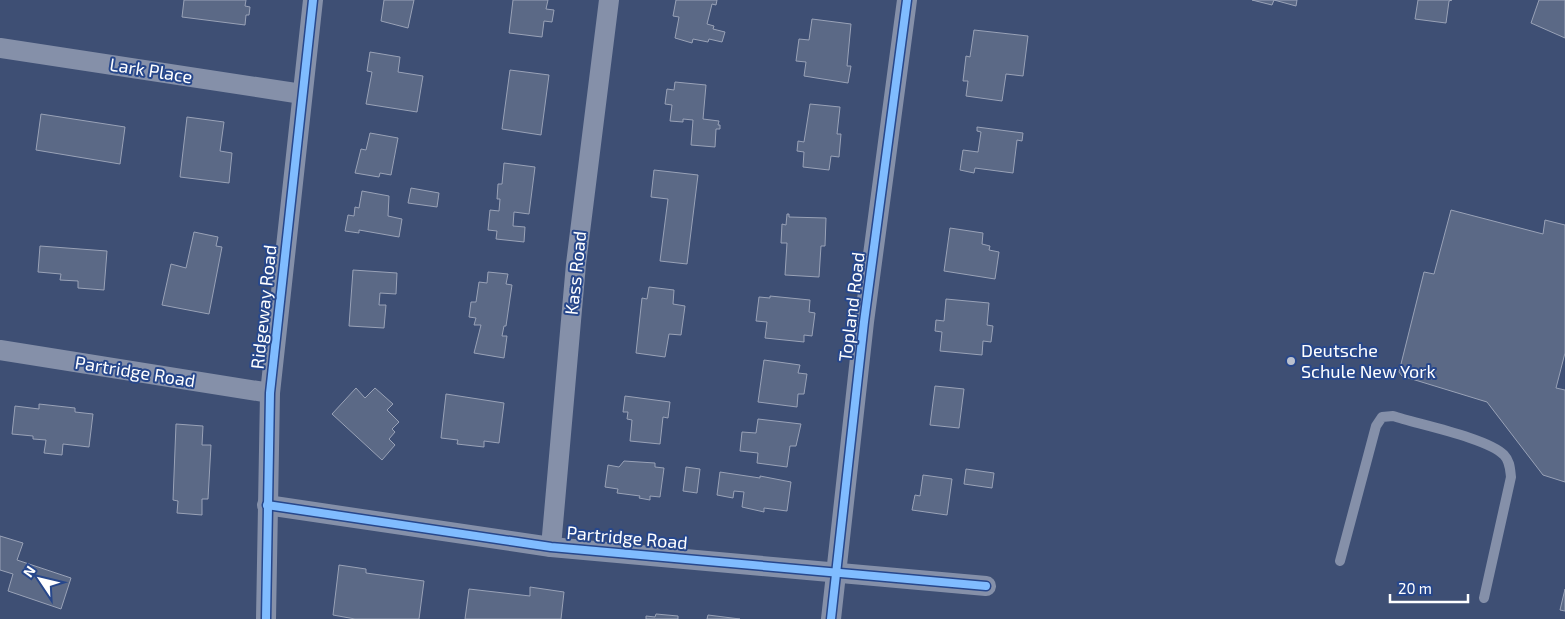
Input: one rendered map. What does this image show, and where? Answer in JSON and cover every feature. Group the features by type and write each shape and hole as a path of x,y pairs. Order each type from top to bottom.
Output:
{"street":[{"name":"Ridgeway Road","path":"266,619 270,393 314,0"},
{"name":"Kass Road","path":"551,547 576,264 609,0"},
{"name":"Topland Road","path":"831,619 864,322 907,0"},
{"name":"Lark Place","path":"0,48 302,94"},
{"name":"Partridge Road","path":"0,350 270,393"},
{"name":"Partridge Road","path":"267,504 551,547 986,586"}],"lane":[{"path":"1340,561 1376,426 1382,418 1393,416 1489,445 1503,454 1510,464 1511,477 1484,598"}],"building":[{"path":"184,0 246,0 245,6 250,7 249,15 246,15 245,25 182,17"},
{"path":"384,0 414,0 408,28 381,21"},
{"path":"513,0 548,0 546,9 554,10 552,22 544,21 542,37 509,33"},
{"path":"676,0 717,0 716,5 712,4 707,24 714,26 713,29 725,32 722,42 709,39 708,42 693,39 692,43 675,38 679,17 673,16"},
{"path":"1252,0 1274,0 1272,5"},
{"path":"1274,0 1297,0 1296,6"},
{"path":"1418,0 1452,0 1449,1 1446,23 1415,19"},
{"path":"1539,0 1565,0 1565,38 1531,23"},
{"path":"812,19 851,24 847,66 851,66 848,83 804,76 806,62 796,61 799,39 809,40"},
{"path":"974,30 1028,36 1023,76 1006,74 1002,101 966,96 968,81 963,81 966,56 970,57"},
{"path":"370,52 400,57 398,72 423,76 417,112 366,104 372,72 367,71"},
{"path":"510,70 549,75 541,135 502,129"},
{"path":"675,82 706,85 703,119 719,121 718,125 720,125 720,129 716,129 715,147 691,145 693,120 683,119 683,122 670,121 672,105 665,104 667,89 674,90"},
{"path":"810,104 840,107 837,134 841,134 839,157 831,156 829,170 803,167 804,152 797,151 798,141 804,142"},
{"path":"41,114 125,127 120,164 36,150"},
{"path":"187,117 224,122 220,151 232,153 229,183 180,177"},
{"path":"977,127 1023,133 1022,141 1017,140 1013,173 975,168 974,173 960,170 963,150 978,152 981,132 977,131"},
{"path":"370,133 398,138 391,175 380,173 379,177 355,173 361,149 366,150"},
{"path":"504,163 535,167 529,214 514,212 513,226 525,227 524,242 496,239 497,231 488,230 490,210 499,211 500,199 497,199 498,184 502,184"},
{"path":"654,170 698,175 687,264 660,261 668,199 651,197"},
{"path":"411,188 439,193 437,207 408,203"},
{"path":"362,191 389,196 388,216 402,219 399,237 359,230 359,233 345,231 348,215 354,216 355,207 359,208"},
{"path":"1451,210 1543,234 1545,220 1565,225 1565,353 1556,388 1565,390 1565,482 1543,475 1487,402 1402,376 1399,372 1424,272 1434,274"},
{"path":"787,214 789,214 789,217 826,218 825,246 821,246 819,277 785,275 787,243 781,243 782,224 786,225"},
{"path":"950,228 983,233 982,244 990,246 989,250 999,252 995,279 944,271"},
{"path":"194,232 218,237 216,246 222,247 209,314 162,305 171,264 186,268"},
{"path":"40,246 107,251 104,290 78,288 78,281 60,280 61,274 38,272"},
{"path":"353,270 397,273 396,294 380,293 379,305 386,305 384,328 349,326"},
{"path":"488,272 508,274 506,284 512,285 506,326 504,326 502,336 507,336 504,358 474,353 481,325 474,325 476,318 469,317 471,302 476,302 479,282 487,283"},
{"path":"649,287 674,290 673,304 685,306 681,335 669,334 665,357 636,353 642,298 647,299"},
{"path":"770,296 810,300 809,312 815,313 812,336 804,335 804,342 765,338 767,322 756,321 759,297 770,298"},
{"path":"946,299 989,303 987,325 993,326 991,342 983,341 982,355 940,351 942,332 935,331 936,320 944,321"},
{"path":"764,360 800,365 798,373 807,374 804,394 798,394 797,407 758,402"},
{"path":"935,386 964,389 959,428 930,425"},
{"path":"356,388 365,398 375,388 393,404 387,410 399,422 392,429 395,432 389,439 395,445 382,460 332,414"},
{"path":"446,394 504,403 499,443 484,441 484,447 457,444 458,440 441,438"},
{"path":"625,396 670,402 668,418 663,417 660,444 630,441 632,420 627,419 628,412 623,412"},
{"path":"39,404 75,408 75,412 93,414 89,447 63,444 62,455 44,453 46,440 33,439 33,436 12,434 15,406 39,409"},
{"path":"758,419 801,424 796,446 790,446 787,467 757,463 758,453 740,451 742,432 756,433"},
{"path":"176,424 203,426 202,445 211,445 208,499 202,499 202,515 177,513 178,501 173,500"},
{"path":"624,461 655,463 655,467 664,468 660,497 650,496 650,500 639,498 640,496 617,493 618,489 605,487 608,465 619,467"},
{"path":"686,467 700,469 697,493 683,491"},
{"path":"966,469 994,473 992,488 964,484"},
{"path":"720,472 760,478 760,476 791,482 787,511 764,508 764,512 742,507 744,492 734,491 733,498 717,495"},
{"path":"923,475 952,479 947,515 912,510 915,495 920,496"},
{"path":"0,536 23,543 17,560 71,578 61,609 8,591 13,574 0,570"},
{"path":"339,565 366,569 366,573 424,581 419,619 355,619 333,615"},
{"path":"530,587 564,592 561,619 465,619 469,589 530,596"},
{"path":"1565,589 1565,611 1560,610"},
{"path":"656,614 678,616 678,619 646,619 646,616 655,617"},
{"path":"708,615 740,619 707,619"}],"cycle path":[{"path":"266,619 270,393 313,0"},
{"path":"831,619 864,322 907,0"},
{"path":"267,505 551,547 986,586"}],"place":[{"name":"Deutsche Schule New York","path":"1291,361"}]}
